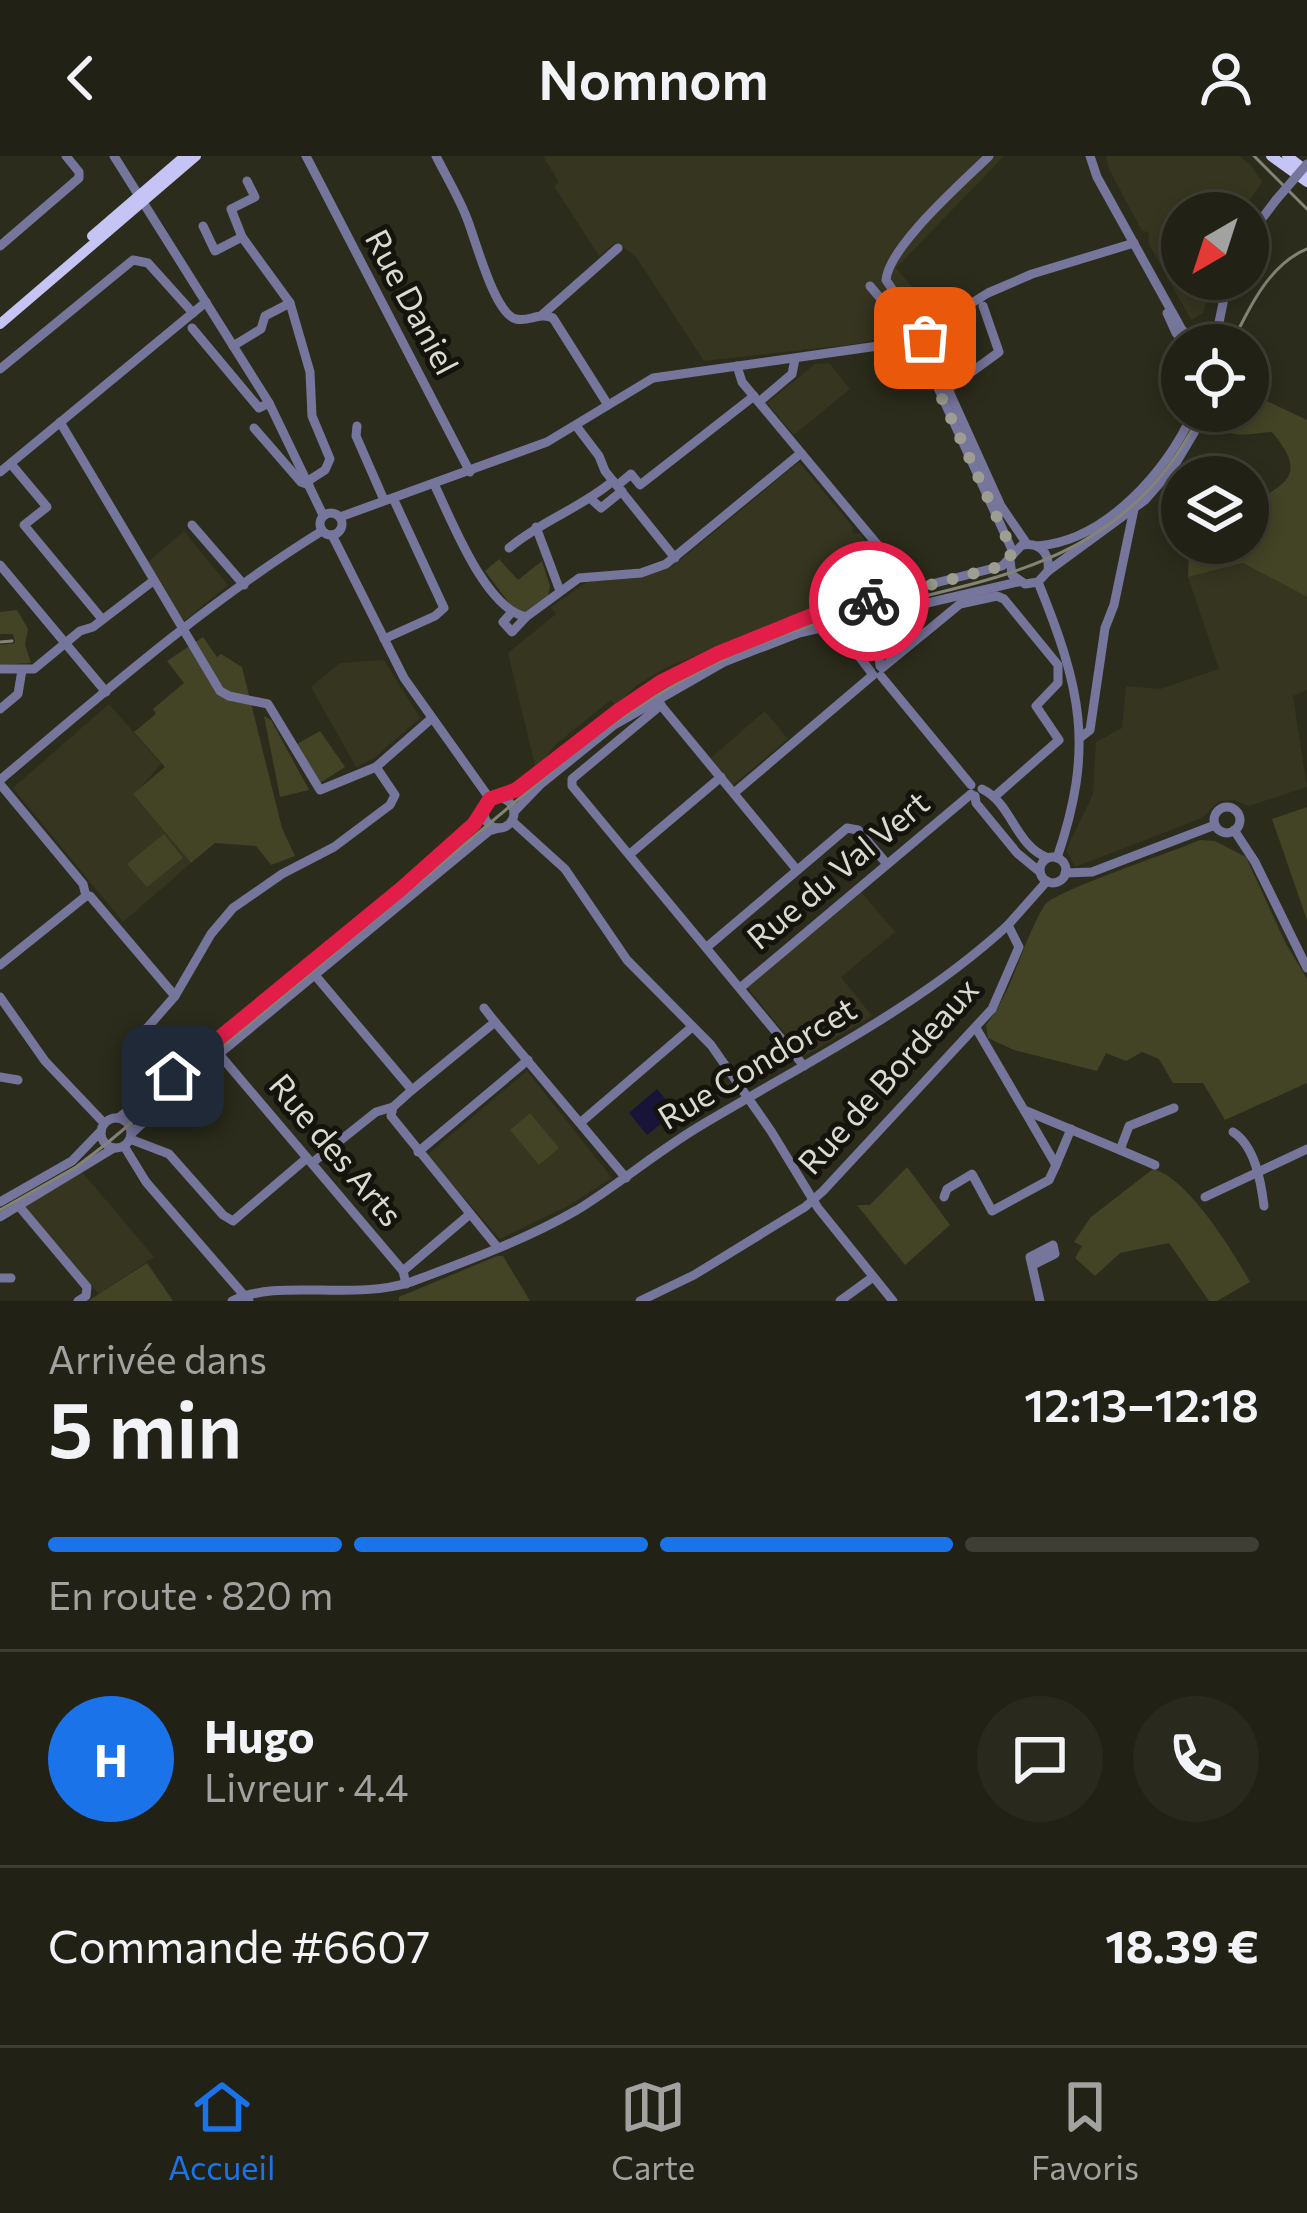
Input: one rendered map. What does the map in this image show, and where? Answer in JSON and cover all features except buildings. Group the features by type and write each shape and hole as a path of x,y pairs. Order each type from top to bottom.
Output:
{"main road":[{"path":"0,320 103,235 184,156"},
{"path":"0,320 196,156"},
{"path":"1282,156 1307,172"},
{"path":"1282,156 1307,172"}],"street":[{"path":"0,246 79,178 65,156"},
{"path":"114,156 269,403 323,515"},
{"name":"Rue Daniel","path":"306,156 470,472"},
{"path":"436,156 466,216 489,281 510,315 518,319 542,315 618,248"},
{"path":"988,156 888,266 888,286 948,389 992,489 1032,545 1048,558 1048,571"},
{"path":"1090,156 1172,324"},
{"path":"1269,209 1307,172"},
{"path":"247,181 255,197 231,209 242,237 290,303 310,372 312,416 330,459 325,470 308,483 301,482 254,428"},
{"path":"203,226 215,251 242,237"},
{"path":"340,517 435,486 577,427 653,378 872,348 917,333 1016,280 1134,243"},
{"path":"0,369 133,260 148,262 193,313"},
{"path":"870,286 917,333 1011,556 1011,572 1019,582"},
{"path":"1156,286 1180,324"},
{"path":"0,472 206,302"},
{"path":"233,346 261,329 265,316 290,303"},
{"path":"948,389 999,352 983,306"},
{"path":"542,315 556,321 608,405"},
{"path":"192,328 259,408 269,403"},
{"path":"508,548 536,527 587,501 601,508 631,474 640,485 792,374 795,358"},
{"path":"737,366 742,382 891,561 905,592"},
{"path":"60,422 220,691 268,704 320,790 376,767 430,719"},
{"path":"357,426 356,436 444,608 384,639"},
{"path":"577,427 675,558"},
{"path":"0,1202 72,1161 103,1127 173,1076 401,889 496,798 661,682 719,653 839,608 979,574 1032,545 1078,533 1128,502 1172,452 1183,432"},
{"path":"0,1217 125,1142 314,974 483,836 513,817 578,753 724,662 787,637 862,616 1019,582 1038,582 1134,509 1173,468 1195,432"},
{"path":"512,612 503,622 512,632 579,578 641,573 675,558 801,453"},
{"path":"10,464 46,507 24,525 102,619"},
{"path":"435,486 478,573 512,612 526,617"},
{"path":"1081,737 1090,730 1105,628 1134,509"},
{"path":"86,896 83,884 0,782 272,561 327,533 341,528 334,512 323,515 319,523 327,533 430,719 496,798 509,801 513,817 565,869 626,960 711,1045 814,1200 893,1301"},
{"path":"192,525 244,585"},
{"path":"536,527 560,591"},
{"path":"1110,527 1121,530 1127,539"},
{"path":"0,565 106,692"},
{"path":"0,669 37,667 153,581"},
{"path":"1008,925 1044,876 1074,805 1081,737 1069,668 1038,582"},
{"path":"734,794 960,604 997,596 1060,670 1058,683 1036,706 1059,740 994,797"},
{"path":"839,608 832,614 832,625 843,640 877,671 975,791 994,797 1016,824 1024,843 1065,866 1058,881 1044,876 1017,853 976,803 975,791"},
{"path":"843,640 858,632 862,616"},
{"path":"858,632 879,656 877,671"},
{"path":"0,709 18,694 22,670"},
{"path":"658,702 797,870"},
{"path":"658,702 570,782 804,1066"},
{"path":"173,1076 140,1037 175,996 232,908 334,847 391,805 395,795 376,767"},
{"path":"630,854 721,777"},
{"name":"Rue du Val Vert","path":"740,988 975,791"},
{"path":"1232,808 1240,820 1234,830 1223,832 1215,825 1218,810 1232,808"},
{"path":"483,812 487,823 499,828"},
{"path":"1065,873 1092,872 1215,825"},
{"path":"706,947 847,828 854,827 887,864"},
{"path":"1234,830 1307,968"},
{"path":"86,896 175,996"},
{"path":"0,965 86,896"},
{"name":"Rue de Bordeaux","path":"640,1301 694,1275 814,1200 976,1028 999,997 1017,956 1018,941 1008,925"},
{"name":"Rue Condorcet","path":"241,1299 265,1292 357,1294 406,1284 526,1237 626,1178 687,1133 949,977 1008,925"},
{"path":"314,974 412,1090"},
{"path":"0,997 45,1061 103,1127 104,1142 125,1142 169,1154 233,1221 376,1112 393,1107 495,1022"},
{"path":"484,1008 626,1178"},
{"path":"580,1123 692,1027"},
{"path":"976,1028 1056,1165"},
{"name":"Rue des Arts","path":"219,1054 403,1270 406,1284"},
{"path":"418,1152 527,1060"},
{"path":"0,1077 18,1080"},
{"path":"393,1107 391,1116 498,1248"},
{"path":"1120,1150 1130,1126 1174,1108"},
{"path":"1024,1110 1155,1165"},
{"path":"118,1118 129,1125 125,1142 146,1182 241,1299"},
{"path":"979,1220 1049,1180 1071,1130"},
{"path":"1233,1132 1244,1139 1264,1206"},
{"path":"1205,1197 1307,1149"},
{"path":"944,1197 946,1189 972,1174 992,1211"},
{"path":"17,1205 87,1288 86,1296 78,1301"},
{"path":"403,1270 470,1214"},
{"path":"1033,1265 1040,1301"},
{"path":"840,1301 873,1277"}],"shaded area":[{"path":"543,156 1004,156 896,268 938,318 895,336 856,344 704,361 636,257 616,242 599,256 554,186 559,182"},
{"path":"1106,156 1239,156 1262,182 1255,192 1161,192 1161,266 1148,232 1142,231"},
{"path":"1180,300 1207,300 1203,313 1191,320"},
{"path":"829,363 850,389 794,435 767,403 815,364"},
{"path":"1269,402 1307,420 1307,597 1245,564 1269,564 1269,493 1283,483 1291,468 1272,432 1233,434 1226,432 1269,432"},
{"path":"799,462 853,527 852,533 860,534 891,574 891,586 885,592 814,608 667,667 616,705 611,700 555,745 536,770 508,653 556,614 551,607 587,582 642,577 673,566"},
{"path":"184,531 228,585 184,621 147,563"},
{"path":"499,559 518,580 542,561 550,586 548,597 523,614 515,611 485,571"},
{"path":"1189,564 1239,564 1188,577"},
{"path":"1245,564 1307,597 1307,690 1293,696 1307,787 1249,806 1219,801 1202,818 1075,867 1066,850 1093,794 1096,742 1122,728 1126,686 1160,689 1219,669 1188,577"},
{"path":"17,610 28,629 25,645 31,663 0,665 0,645 15,643 13,634 0,634 0,612"},
{"path":"203,637 217,657 221,654 242,667 282,828 295,856 271,865 256,846 215,843 191,863 133,794 165,767 134,732 184,683 167,661"},
{"path":"384,660 420,718 374,758 356,767 311,687 340,663"},
{"path":"109,704 161,764 134,795 191,863 123,922 13,788"},
{"path":"765,711 788,739 733,785 711,758"},
{"path":"264,716 271,720 309,790 280,797"},
{"path":"320,731 345,767 320,783 297,744"},
{"path":"1307,807 1307,920 1272,819"},
{"path":"164,834 183,858 147,887 127,864"},
{"path":"1200,840 1215,841 1246,857 1307,979 1307,1083 1225,1120 1203,1083 1173,1083 1159,1059 1142,1052 1126,1061 1106,1053 1097,1071 1014,1050 988,1038 986,1025 1004,997 1044,906 1090,882"},
{"path":"861,892 895,932 841,977 872,1016 804,1057 747,987"},
{"path":"527,1071 612,1178 500,1239 427,1155"},
{"path":"657,1089 676,1112 647,1135 629,1113"},
{"path":"530,1113 559,1148 539,1165 510,1130"},
{"path":"907,1167 950,1225 905,1265 857,1205 870,1205"},
{"path":"1153,1169 1194,1200 1250,1282 1209,1301 1169,1243 1120,1253 1095,1276 1075,1258 1082,1246 1074,1242 1091,1217"},
{"path":"82,1172 154,1257 99,1294 24,1206"},
{"path":"503,1256 530,1301 399,1301 399,1297"},
{"path":"147,1263 173,1301 88,1301"}],"tram line":[{"path":"1254,156 1307,209"},
{"path":"1242,324 1281,265 1307,249"},
{"path":"0,1210 76,1167 106,1144 576,751 630,712 716,663 777,637 980,582 1082,542 1127,510 1167,468 1189,432"}],"railway":[{"path":"0,642 12,641"}],"way so far":[{"path":"869,601 1002,566 1013,552 912,334 921,332 925,338"}],"route":[{"path":"173,1076 401,889 474,824 490,799 516,790 618,711 661,682 719,653 818,613 869,601"}]}
